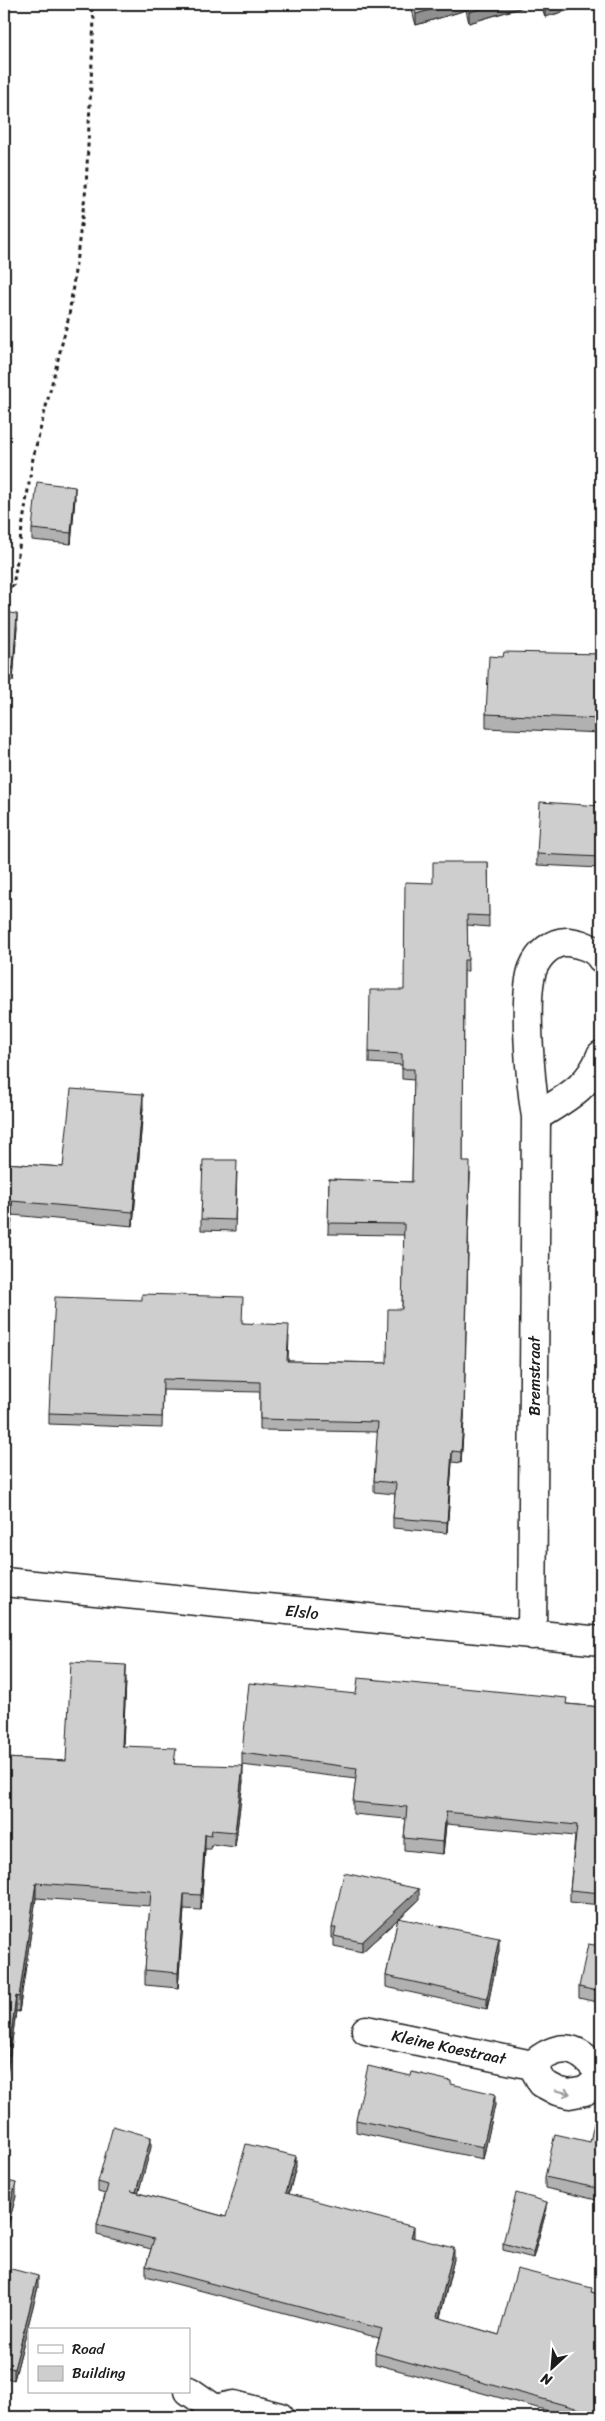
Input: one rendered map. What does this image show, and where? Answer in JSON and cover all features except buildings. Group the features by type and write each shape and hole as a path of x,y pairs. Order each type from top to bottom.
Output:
{"street":[{"name":"Bremstraat","path":"532,1635 536,1117 530,1084 529,988 533,968 542,952 560,942 578,943 598,952 601,958"},
{"path":"536,1117 582,1087 596,1068 601,1055"},
{"name":"Elslo","path":"4,1582 601,1641"},
{"name":"Kleine Koestraat","path":"366,2030 532,2065"},
{"path":"557,2049 575,2051 588,2057 601,2076 585,2091 570,2094 558,2091 542,2083 532,2065 542,2056 557,2049"},
{"path":"190,2392 212,2413 234,2405 280,2417"}],"path":[{"path":"4,592 13,586 33,458 69,316 86,188 94,19 90,4"}]}
